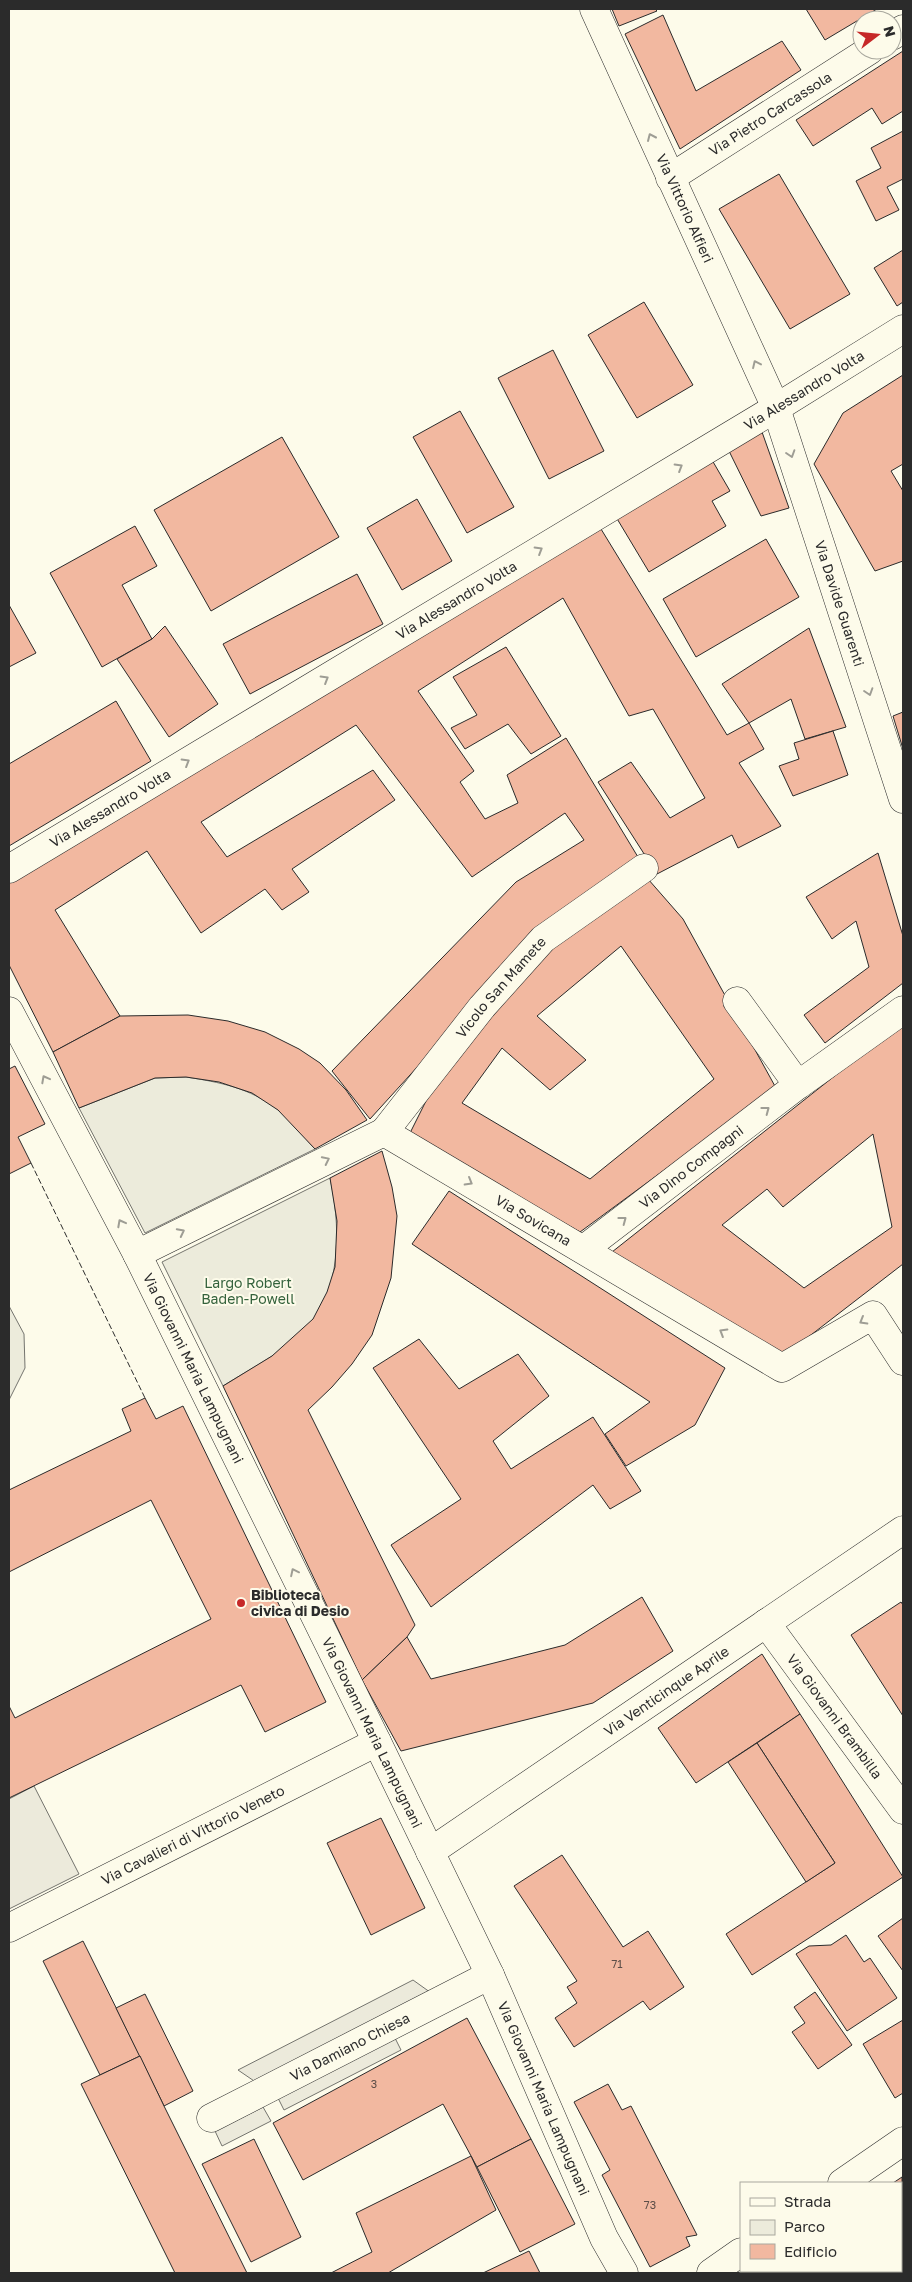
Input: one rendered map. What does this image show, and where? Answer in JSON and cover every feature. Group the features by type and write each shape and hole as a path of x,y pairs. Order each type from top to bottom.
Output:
{"street":[{"name":"Via Vittorio Alfieri","path":"594,9 776,408"},
{"name":"Via Pietro Carcassola","path":"670,178 854,60"},
{"name":"Via Alessandro Volta","path":"9,868 776,408 903,329"},
{"name":"Via Davide Guarenti","path":"776,408 903,799"},
{"name":"Vicolo San Mamete","path":"384,1132 482,1007 543,938 644,868"},
{"path":"737,1001 798,1085"},
{"name":"Via Giovanni Maria Lampugnani","path":"9,1010 137,1254 378,1742 490,1975 604,2238 624,2273"},
{"name":"Via Dino Compagni","path":"584,1249 798,1085 903,1010"},
{"name":"Via Sovicana","path":"384,1132 782,1368 872,1315 903,1361"},
{"path":"137,1254 384,1132"},
{"name":"Via Venticinque Aprile","path":"430,1852 903,1530"},
{"name":"Via Giovanni Brambilla","path":"766,1623 903,1810"},
{"name":"Via Cavalieri di Vittorio Veneto","path":"9,1928 378,1742"},
{"name":"Via Damiano Chiesa","path":"211,2118 490,1975"},
{"path":"843,2182 903,2141"},
{"path":"711,2273 740,2253"}],"green space":[{"path":"186,1077 234,1087 267,1102 282,1113 315,1149 145,1233 79,1108 155,1078"},
{"name":"Largo Robert Baden-Powell","path":"330,1178 336,1214 336,1252 334,1270 322,1305 313,1320 283,1349 223,1386 162,1262"},
{"path":"9,1306 24,1334 25,1368 9,1400"}],"shaded area":[{"path":"34,1786 79,1874 9,1909 9,1799"},
{"path":"413,1980 434,1995 260,2085 238,2070"},
{"path":"395,2038 401,2050 284,2110 278,2098"},
{"path":"263,2107 271,2121 222,2146 215,2131"}],"building":[{"path":"612,9 655,9 657,11 619,26"},
{"path":"806,9 877,9 852,10 852,24 825,40"},
{"path":"663,15 696,91 782,41 801,70 680,149 625,34"},
{"path":"902,52 903,111 882,124 872,108 813,146 796,120 889,60 902,60"},
{"path":"903,131 903,179 887,187 899,210 876,221 856,181 881,168 871,148"},
{"path":"779,174 850,294 790,329 719,209"},
{"path":"903,250 903,302 897,306 874,268"},
{"path":"644,302 693,385 637,418 588,335"},
{"path":"553,350 604,451 549,479 498,378"},
{"path":"903,375 903,464 891,471 903,491 903,561 875,571 814,464 843,413"},
{"path":"460,411 514,507 467,533 413,437"},
{"path":"762,432 789,508 761,516 728,449"},
{"path":"282,437 339,537 211,611 154,510"},
{"path":"712,460 730,491 712,501 726,526 649,572 616,517"},
{"path":"417,499 452,561 402,590 367,528"},
{"path":"135,526 157,566 122,585 152,639 102,667 50,573"},
{"path":"601,529 727,735 749,723 764,749 739,763 781,826 738,848 732,835 657,874 598,782 631,762 670,818 705,798 653,709 629,716 563,598 418,691 474,771 460,782 485,819 518,803 507,775 566,738 641,862 540,932 370,1119 332,1071 516,882 584,840 565,813 472,877 356,725 201,822 227,857 373,770 395,800 292,869 309,892 282,910 265,889 201,933 147,851 55,910 120,1016 53,1052 9,965 9,882"},
{"path":"766,539 799,597 696,657 663,599"},
{"path":"357,574 383,624 250,694 223,644"},
{"path":"9,605 36,653 9,667"},
{"path":"165,626 218,704 169,737 117,659 152,639"},
{"path":"809,628 846,727 805,739 791,699 749,723 722,684"},
{"path":"506,647 561,736 531,754 508,724 465,749 451,728 477,715 453,677"},
{"path":"116,701 151,761 9,846 9,764"},
{"path":"903,712 903,749 893,716"},
{"path":"833,731 848,775 793,796 779,766 799,759 794,743"},
{"path":"878,853 903,936 903,983 825,1043 804,1015 869,967 856,921 832,939 806,897"},
{"path":"648,879 683,919 776,1088 580,1232 409,1135 446,1061 554,941","holes":["621,946 714,1079 590,1179 462,1103 502,1048 550,1090 586,1060 537,1016"]},
{"path":"188,1015 228,1021 265,1032 299,1049 320,1063 346,1090 367,1120 315,1149 278,1110 252,1093 219,1082 186,1077 155,1078 79,1108 53,1052 120,1016"},
{"path":"899,1025 903,1027 903,1264 785,1355 612,1252","holes":["873,1134 892,1227 804,1288 722,1225 767,1189 783,1207"]},
{"path":"15,1066 45,1124 18,1137 31,1163 9,1174 9,1069"},
{"path":"382,1151 392,1187 397,1216 391,1278 372,1335 352,1364 308,1410 415,1625 407,1637 362,1680 223,1386 272,1356 313,1319 327,1292 335,1267 337,1221 330,1178"},
{"path":"449,1191 725,1368 695,1425 626,1466 605,1434 650,1402 412,1244"},
{"path":"419,1339 459,1389 518,1354 549,1396 493,1441 511,1469 593,1417 641,1491 610,1509 593,1485 431,1607 391,1545 461,1499 373,1368"},
{"name":"Biblioteca civica di Desio","path":"145,1398 156,1419 183,1406 326,1702 265,1732 241,1685 9,1798 9,1706 15,1718 211,1619 151,1500 9,1572 9,1490 131,1431 122,1409"},
{"path":"642,1597 673,1651 593,1703 401,1751 362,1680 407,1637 431,1679 565,1645"},
{"path":"901,1602 903,1605 903,1716 851,1635"},
{"path":"762,1654 800,1714 696,1783 658,1728"},
{"path":"800,1714 903,1877 752,1975 726,1934 835,1863 757,1743"},
{"path":"757,1743 835,1863 806,1882 728,1762"},
{"path":"381,1818 425,1908 371,1935 327,1843"},
{"path":"562,1855 623,1947 648,1931 684,1987 650,2010 643,2001 574,2047 555,2018 577,2003 567,1987 577,1981 514,1886"},
{"path":"903,1918 903,1971 878,1936"},
{"path":"846,1935 864,1962 870,1958 897,1998 847,2031 796,1954 809,1946 831,1945"},
{"path":"83,1941 140,2056 100,2075 43,1961"},
{"path":"815,1992 852,2045 818,2069 792,2032 805,2023 794,2007"},
{"path":"145,1994 193,2091 164,2106 116,2008"},
{"path":"467,2018 531,2139 477,2167 443,2104 303,2180 273,2123"},
{"path":"903,2020 903,2093 895,2098 863,2044"},
{"path":"140,2056 247,2273 175,2273 81,2084"},
{"path":"608,2084 622,2110 631,2106 697,2235 686,2237 690,2246 650,2267 602,2175 610,2170 574,2102"},
{"path":"254,2139 301,2237 251,2262 202,2164"},
{"path":"531,2139 575,2224 520,2252 477,2167"},
{"path":"471,2156 496,2210 388,2273 331,2273 372,2252 356,2213"},
{"path":"902,2177 903,2252 902,2253 902,2182 894,2182"},
{"path":"529,2251 540,2273 483,2273"},
{"path":"838,2272 874,2272 872,2273"}],"fence":[{"path":"31,1163 145,1398"}],"place":[{"name":"Biblioteca civica di Desio","path":"241,1603"}]}
